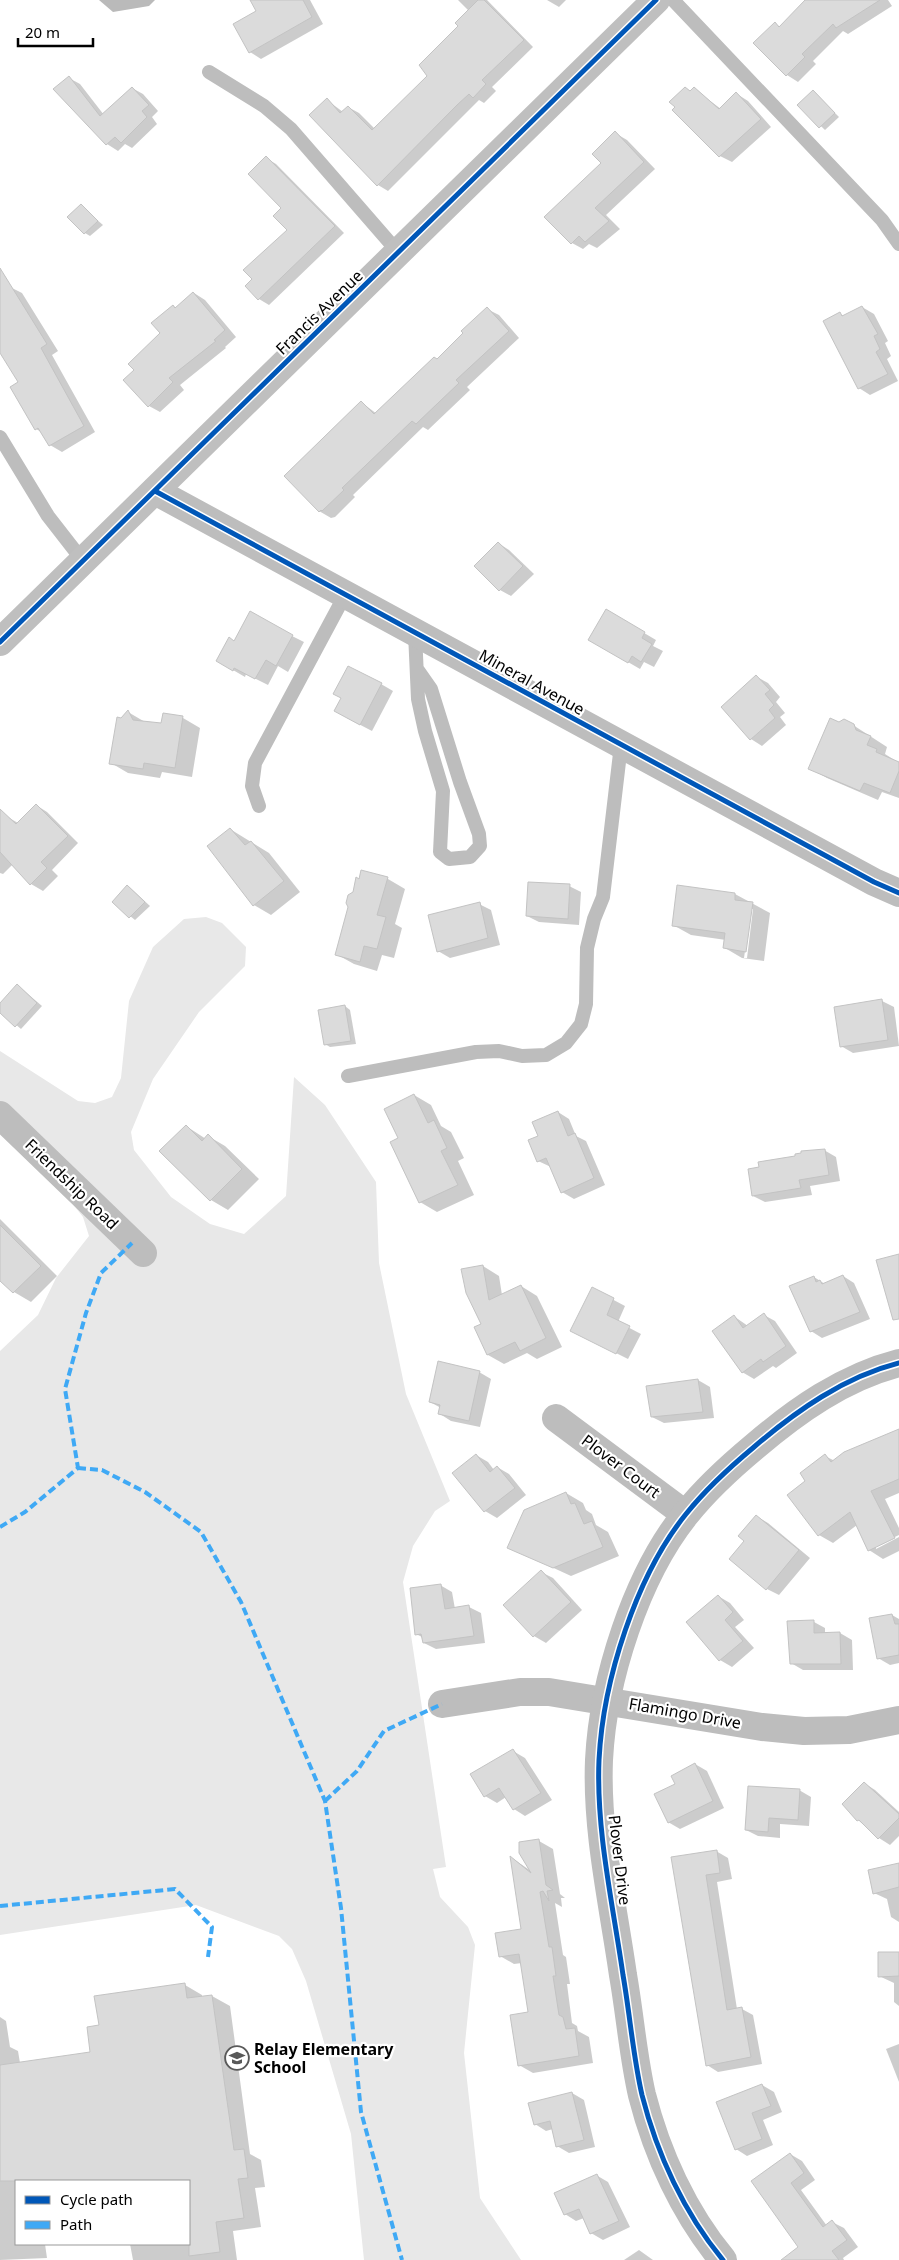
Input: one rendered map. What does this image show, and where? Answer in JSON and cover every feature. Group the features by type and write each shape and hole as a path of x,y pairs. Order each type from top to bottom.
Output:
{"street":[{"name":"Francis Avenue","path":"0,642 656,0"},
{"name":"Mineral Avenue","path":"155,491 874,882 899,893"},
{"name":"Friendship Road","path":"0,1115 143,1253"},
{"name":"Plover Drive","path":"723,2260 710,2244 682,2197 657,2146 642,2093 601,1816 599,1761 605,1700 627,1626 653,1565 685,1514 728,1469 781,1425 834,1389 887,1366 899,1363"},
{"name":"Plover Court","path":"556,1418 685,1514"},
{"name":"Flamingo Drive","path":"442,1704 520,1692 549,1692 804,1731 849,1730 899,1720"}],"lane":[{"path":"673,0 882,220 899,244"},
{"path":"209,72 264,106 292,129 398,252"},
{"path":"0,437 48,516 83,561"},
{"path":"259,806 252,786 255,763 345,594"},
{"path":"415,633 418,700 443,791 440,852 449,859 470,857 480,846 479,834 460,782 431,689 417,670"},
{"path":"348,1076 476,1052 499,1050 522,1056 546,1055 566,1043 581,1024 586,1004 587,948 594,920 603,898 621,744"}],"shaded area":[{"path":"99,0 155,0 149,6 113,12"},
{"path":"206,917 222,923 246,947 245,966 199,1012 153,1079 131,1132 134,1150 171,1197 210,1224 244,1234 286,1196 294,1077 325,1105 376,1182 379,1263 406,1394 450,1501 435,1511 413,1546 403,1582 446,1867 433,1869 440,1897 468,1927 475,1945 464,2053 480,2198 521,2260 364,2260 351,2134 306,1981 292,1949 279,1936 196,1905 0,1935 0,1351 38,1315 56,1278 89,1236 83,1217 0,1111 0,1051 78,1101 95,1103 112,1097 121,1078 129,1001 153,947 184,919"}],"building":[{"path":"250,0 303,0 312,17 249,53 233,24 256,11"},
{"path":"478,0 484,0 524,40 482,80 486,84 473,98 469,94 457,105 377,186 309,115 327,98 340,113 348,106 372,130 427,76 419,65 458,26 455,23"},
{"path":"805,0 880,0 836,28 833,24 802,54 805,57 786,76 753,43 775,22 779,27"},
{"path":"69,76 100,116 132,87 149,105 142,111 147,117 121,143 115,137 106,145 53,89"},
{"path":"685,87 690,91 694,87 719,109 736,92 761,119 719,157 672,110 675,107 669,102"},
{"path":"813,90 835,113 819,128 797,105"},
{"path":"615,131 644,162 595,208 609,221 585,242 579,236 571,244 544,217 601,163 592,154"},
{"path":"266,156 335,226 258,300 245,286 252,279 243,270 287,230 273,216 281,208 248,174"},
{"path":"81,204 98,221 84,234 67,217"},
{"path":"0,268 47,344 41,348 84,426 49,446 38,428 35,430 10,387 18,382 0,353"},
{"path":"193,292 225,330 214,340 216,341 169,378 173,382 148,407 123,380 134,370 128,364 160,333 151,323 173,305 175,308"},
{"path":"862,306 878,334 874,336 880,349 876,352 888,374 858,389 823,321 840,312 842,316"},
{"path":"487,307 509,331 456,380 459,383 416,424 412,421 342,488 344,490 319,512 284,476 361,401 374,414 434,357 437,359 463,333 461,331"},
{"path":"498,542 523,566 499,591 474,566"},
{"path":"606,609 645,632 642,638 652,644 641,662 632,656 628,663 588,640"},
{"path":"250,611 293,635 276,666 266,660 255,679 234,668 233,671 216,661 229,637 234,641"},
{"path":"348,666 382,683 360,725 334,711 341,698 333,694"},
{"path":"756,675 770,690 765,694 774,705 769,710 775,718 750,740 721,707"},
{"path":"128,710 133,720 161,723 163,713 183,716 175,768 144,763 143,769 109,764 117,717 121,718"},
{"path":"830,718 839,722 844,719 854,724 856,730 871,736 867,745 877,749 876,752 899,762 899,771 890,793 864,783 860,791 808,769"},
{"path":"36,804 68,836 41,862 47,868 30,885 0,852 0,809 16,824"},
{"path":"230,828 245,845 251,841 284,881 253,906 207,846"},
{"path":"361,870 388,877 377,915 386,917 377,949 364,946 360,962 335,955 348,907 346,903 348,895 353,892 356,877 359,879"},
{"path":"528,882 570,884 568,919 526,916"},
{"path":"127,885 145,902 129,918 112,902"},
{"path":"677,885 735,893 735,900 753,902 746,952 723,948 725,933 672,926"},
{"path":"480,902 488,938 437,952 428,915"},
{"path":"17,984 37,1003 15,1027 0,1013 0,1003"},
{"path":"882,999 888,1040 840,1047 834,1007"},
{"path":"345,1005 351,1041 324,1045 318,1010"},
{"path":"414,1094 428,1123 434,1120 447,1148 441,1151 458,1185 419,1203 390,1142 398,1138 384,1109"},
{"path":"558,1111 568,1136 575,1133 594,1178 561,1193 546,1158 537,1162 528,1140 538,1136 532,1122"},
{"path":"186,1125 202,1141 208,1134 242,1169 210,1201 159,1151"},
{"path":"825,1149 829,1175 799,1180 801,1188 752,1196 748,1169 759,1167 758,1162 795,1156 795,1154 801,1153 801,1151"},
{"path":"0,1225 41,1266 13,1293 0,1281"},
{"path":"899,1254 899,1319 893,1320 876,1260"},
{"path":"483,1265 489,1300 521,1285 546,1338 520,1351 515,1342 487,1355 474,1327 481,1324 466,1293 461,1269"},
{"path":"843,1275 860,1312 810,1332 789,1286 814,1276 816,1282 820,1280 822,1284"},
{"path":"592,1287 614,1298 607,1315 630,1326 616,1354 570,1331"},
{"path":"764,1313 786,1346 763,1362 761,1359 742,1373 712,1331 734,1315 743,1328"},
{"path":"438,1361 480,1371 469,1421 438,1414 440,1405 429,1402"},
{"path":"698,1379 703,1412 651,1417 646,1386"},
{"path":"899,1429 899,1479 871,1491 895,1538 868,1551 850,1512 818,1536 787,1495 805,1481 800,1473 825,1454 831,1462 844,1452"},
{"path":"476,1454 490,1472 497,1466 515,1488 484,1512 452,1473"},
{"path":"566,1492 571,1504 575,1503 584,1524 592,1521 603,1547 553,1568 507,1548 524,1510"},
{"path":"756,1515 799,1550 766,1590 729,1559 744,1541 738,1536"},
{"path":"541,1570 571,1602 533,1637 503,1605"},
{"path":"441,1584 445,1609 469,1605 474,1636 423,1643 421,1634 415,1635 410,1588"},
{"path":"718,1595 733,1612 725,1620 743,1641 719,1661 686,1622"},
{"path":"892,1614 895,1624 899,1624 899,1655 877,1659 869,1618"},
{"path":"814,1620 814,1633 840,1632 841,1664 790,1664 787,1621"},
{"path":"513,1749 541,1793 513,1810 499,1788 484,1797 470,1774"},
{"path":"695,1763 713,1801 668,1823 654,1794 675,1784 671,1776"},
{"path":"864,1782 899,1814 899,1818 878,1839 859,1820 857,1821 842,1804"},
{"path":"748,1786 800,1789 798,1820 769,1818 768,1832 745,1830"},
{"path":"539,1839 546,1885 553,1890 547,1891 549,1901 543,1891 540,1892 549,1947 552,1947 556,1976 553,1976 559,2015 563,2017 566,2029 575,2028 579,2056 518,2066 510,2015 528,2012 519,1954 499,1957 495,1933 521,1929 510,1856 531,1873 519,1853 519,1842"},
{"path":"717,1850 720,1873 706,1875 727,2010 742,2007 751,2057 706,2066 671,1857"},
{"path":"899,1863 899,1887 873,1894 868,1870"},
{"path":"878,1952 899,1952 899,1976 878,1977"},
{"path":"185,1983 187,1998 212,1995 234,2150 244,2149 248,2178 238,2179 244,2218 216,2222 220,2252 189,2256 190,2180 0,2181 0,2065 90,2052 87,2027 99,2025 94,1996"},
{"path":"762,2084 771,2106 752,2113 762,2139 735,2150 716,2102"},
{"path":"572,2092 584,2140 556,2147 550,2121 534,2125 528,2103"},
{"path":"790,2153 804,2173 791,2183 823,2227 832,2220 847,2240 832,2251 839,2260 781,2260 798,2247 751,2181"},
{"path":"597,2174 619,2221 590,2234 579,2209 564,2215 554,2193"}],"marked path":[{"path":"0,1527 25,1512 78,1468 65,1389 86,1313 101,1273 132,1243"},
{"path":"78,1468 102,1470 145,1492 201,1532 241,1602 325,1801 341,1908 361,2112 402,2260"},
{"path":"325,1801 357,1771 384,1731 442,1704"},
{"path":"0,1906 175,1889 212,1927 208,1957"}],"cycle path":[{"path":"0,642 656,0"},
{"path":"155,491 874,882 899,893"},
{"path":"723,2260 684,2203 664,2161 642,2095 606,1868 600,1814 599,1760 607,1697 625,1630 638,1598 652,1567 668,1539 686,1514 736,1462 804,1408 840,1386 879,1369 899,1363"}],"place":[{"name":"Relay Elementary School","path":"237,2058"}]}
